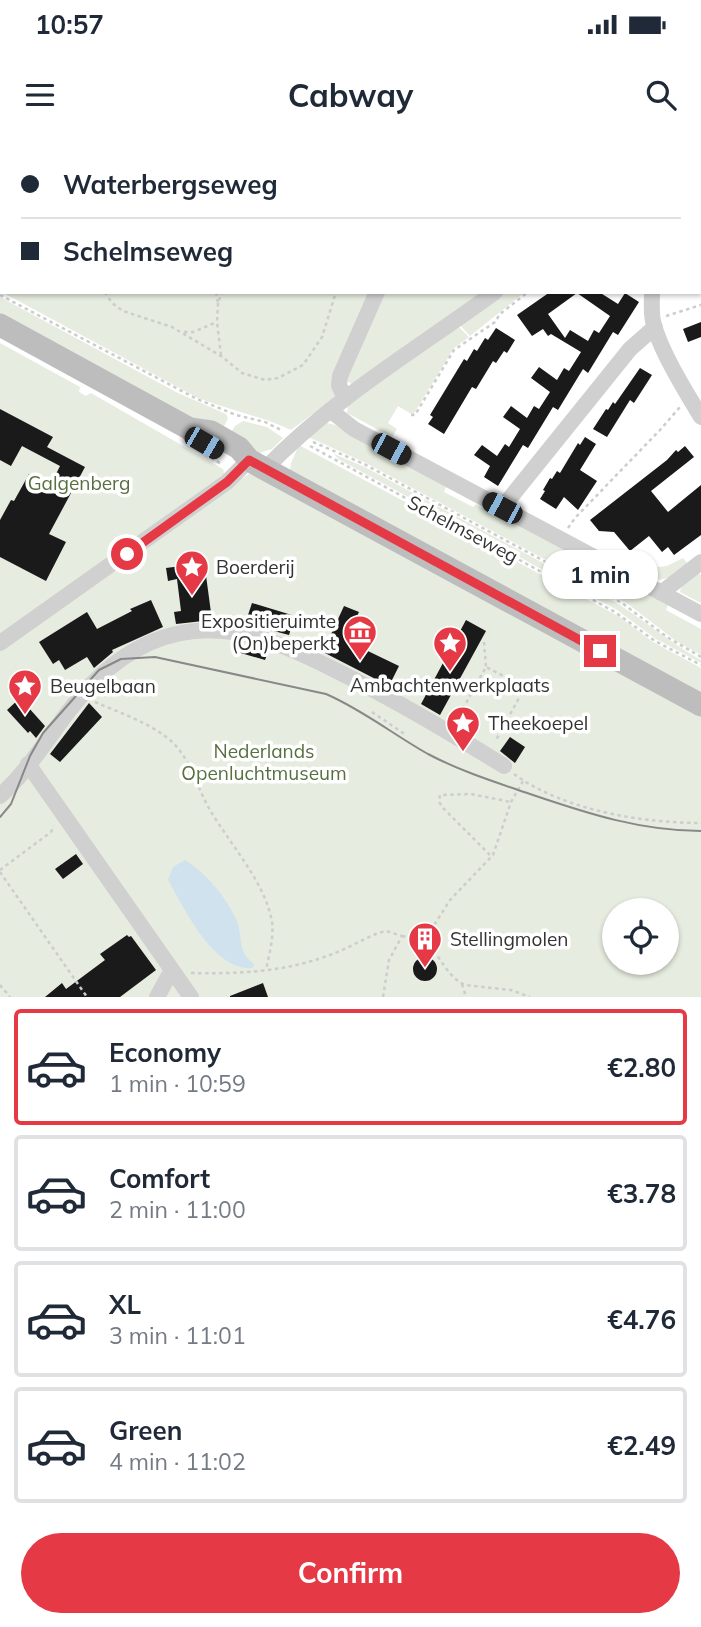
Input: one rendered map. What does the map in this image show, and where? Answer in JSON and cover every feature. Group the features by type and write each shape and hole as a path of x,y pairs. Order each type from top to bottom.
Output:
{"main road":[{"path":"0,325 190,429 211,432 239,448 257,464 701,705"}],"street":[{"path":"345,398 339,385 340,376 376,294"},
{"path":"0,643 227,482 295,438 345,398 492,294"},
{"path":"652,294 654,324 688,397 701,417"},
{"path":"502,508 630,349 654,324"},
{"path":"330,410 354,429 701,614"},
{"path":"661,593 701,562"},
{"path":"0,796 99,677 138,646 166,635 206,630 239,632 282,646 323,664 376,690 504,766"},
{"path":"27,764 191,997"},
{"path":"157,997 168,977 174,973"}],"path":[{"path":"106,294 112,303 123,311 182,332 221,356 242,373 265,380 278,378 303,365 323,337 336,294"},
{"path":"216,294 218,303"},
{"path":"221,294 217,322 221,356"},
{"path":"411,415 415,415 454,350 495,322 500,314 525,294"},
{"name":"Schelmseweg","path":"0,295 177,390 236,415 265,422 615,612 655,641 701,665"},
{"path":"654,324 701,305"},
{"path":"182,332 193,332 217,322"},
{"path":"561,540 575,518 688,397"},
{"name":"Schelmseweg","path":"295,438 310,441 364,464 622,603 676,643 701,657"},
{"path":"449,733 486,667 484,642"},
{"path":"486,667 525,687 487,756"},
{"path":"83,695 149,726 179,749 208,808 257,883 266,902 272,923 272,941 266,970"},
{"path":"372,712 406,735"},
{"path":"504,766 523,780 558,797 612,813 677,824 701,823"},
{"path":"424,941 450,901 491,856 523,780"},
{"path":"491,856 444,809 439,802 440,795 471,794 512,802"},
{"path":"59,812 51,832 0,871 87,997"},
{"path":"174,973 242,974 285,968 328,956 386,931 424,941 436,951 453,978 462,984 511,990 530,997"},
{"path":"383,997 389,960 402,936"},
{"path":"462,984 466,997"},
{"path":"0,985 10,997"}],"green space":[{"path":"6,294 369,294 334,398 291,430 198,398"},
{"path":"381,294 482,294 353,385 346,380"},
{"path":"501,294 522,294 470,336 459,324"},
{"path":"0,297 176,392 226,414 228,418 221,433 0,317"},
{"path":"457,325 469,337 454,348 413,415 398,406 388,423 397,429 392,437 347,413 348,405"},
{"name":"Galgenberg","path":"0,343 80,387 79,392 86,396 91,393 223,469 225,476 0,637"},
{"path":"243,421 267,427 283,438 272,449 259,453 228,437 235,426"},
{"path":"327,423 443,483 446,487 444,492 473,507 476,504 484,509 486,507 668,605 666,610 701,629 701,655 676,641 628,604 366,463 306,436 319,425"},
{"path":"299,445 620,617 653,642 701,668 701,698 290,470"},
{"path":"334,454 365,467 610,599 701,660 701,663 656,639 617,610 338,459"},
{"name":"Nederlands Openluchtmuseum","path":"250,473 701,712 701,997 0,997 0,648"},
{"path":"683,558 688,564 671,577 659,580 641,569 667,566"},
{"path":"697,572 701,575 701,603 680,592 681,587"}],"water":[{"path":"185,860 215,886 227,902 236,919 245,954 254,964 253,968 225,960 192,921 168,880 173,867"}],"building":[{"path":"547,294 576,294 548,314 565,338 570,330 588,341 594,330 599,333 610,316 578,294 602,294 618,304 627,294 639,302 618,335 613,332 588,373 583,369 558,410 553,407 528,448 523,445 498,486 484,477 490,466 474,455 482,445 497,456 505,444 509,447 520,429 503,417 511,406 527,418 534,406 539,409 550,392 531,378 539,367 557,380 564,368 569,371 581,352 551,334 548,336 543,329 532,336 517,315"},
{"path":"701,322 701,337 688,342 683,329"},
{"path":"496,328 515,340 507,353 504,351 496,363 493,361 476,389 472,387 444,434 428,424 433,417 430,415 464,359 467,361 474,349 477,351 485,338 488,340"},
{"path":"640,368 652,375 634,403 630,400 607,437 593,429 606,409 608,410 613,402 615,404"},
{"path":"0,409 53,437 47,447 85,467 49,534 66,542 46,581 0,557 0,520 29,474 50,486 60,466 22,446 11,466 0,460"},
{"path":"585,437 596,444 580,470 597,481 578,510 564,497 556,509 540,499 545,491 543,490 557,471 560,473 578,443 580,445"},
{"path":"685,446 694,457 651,491 668,512 701,485 701,535 674,555 668,547 662,552 649,536 630,551 614,532 599,531 590,520 676,450 678,452"},
{"path":"189,565 189,570 205,568 212,620 176,624 174,612 181,611 177,579 168,581 166,568"},
{"path":"151,600 163,627 112,650 113,652 94,668 87,657 65,670 59,660 53,664 39,642 87,612 97,629"},
{"path":"252,603 295,616 289,635 243,623"},
{"path":"344,606 359,612 345,640 399,666 389,686 323,652"},
{"path":"466,620 486,631 440,715 421,704"},
{"path":"237,643 268,652 265,660 234,651"},
{"path":"20,698 45,726 36,738 7,710"},
{"path":"89,703 102,717 60,762 50,754"},
{"path":"510,737 525,747 515,763 500,751"},
{"path":"76,854 83,864 63,879 55,869"},
{"path":"127,935 131,936 156,970 120,997 45,997 62,983 66,989 105,960 100,954"},
{"name":"Stellingmolen","path":"425,957 436,964 437,969 430,980 425,981 414,974 413,969 420,958"},
{"path":"263,983 268,997 230,997 230,996"}],"tram line":[{"path":"0,817 11,804 30,756 43,733 99,670 121,659 155,657 326,694 353,707 415,747 441,760 480,777 575,809 637,825 701,831"}],"place":[{"name":"Boerderij","path":"192,597"},
{"name":"Expositieruimte (On)beperkt","path":"360,662"},
{"name":"Ambachtenwerkplaats","path":"450,673"},
{"name":"Beugelbaan","path":"25,716"},
{"name":"Theekoepel","path":"463,753"},
{"name":"Stellingmolen","path":"425,969"}],"route":[{"path":"127,554 227,482 249,460 600,651"}]}
